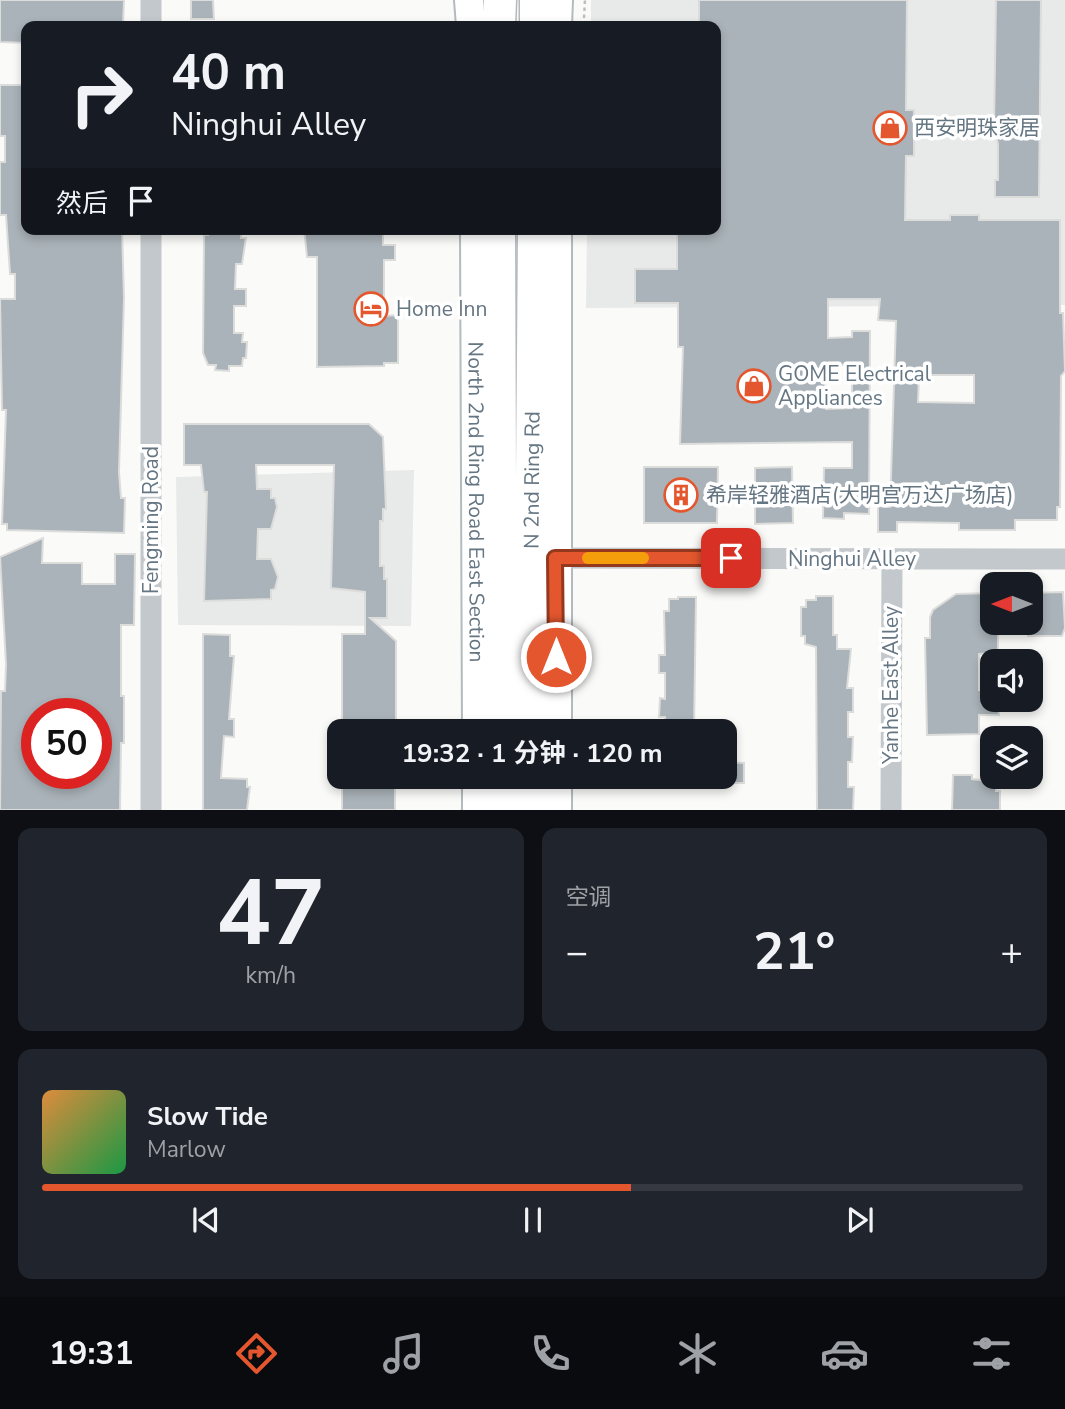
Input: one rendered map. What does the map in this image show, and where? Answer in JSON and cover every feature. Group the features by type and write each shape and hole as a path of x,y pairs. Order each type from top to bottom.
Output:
{"highway":[{"path":"499,21 500,0"},
{"path":"536,0 536,21"},
{"name":"N 2nd Ring Rd","path":"499,235 501,719"},
{"name":"N 2nd Ring Rd","path":"530,719 534,235"},
{"path":"501,789 501,810"},
{"path":"529,810 530,789"}],"main road":[{"path":"469,0 471,21"},
{"path":"487,0 490,21"},
{"path":"558,0 570,21"},
{"name":"North 2nd Ring Road East Section","path":"475,235 477,719"},
{"path":"557,235 557,719"},
{"path":"477,789 477,810"},
{"path":"557,789 557,810"}],"street":[{"path":"151,0 151,21"},
{"name":"Fengming Road","path":"151,235 151,810"},
{"name":"Ninghui Alley","path":"555,558 1065,559"},
{"name":"Yanhe East Alley","path":"891,559 891,810"}],"path":[{"path":"572,21 585,0"}],"shaded area":[{"name":"西安明珠家居","path":"591,0 1065,0 1065,305 586,308 587,235 721,235 721,21 591,21"},
{"path":"414,470 411,626 178,625 176,477"}],"building":[{"path":"0,0 124,0 123,21 21,21 21,43 0,42"},
{"path":"191,0 213,0 214,19 191,19"},
{"path":"699,0 907,0 906,110 914,110 914,156 906,156 905,220 950,220 950,215 979,215 979,220 1060,220 1060,313 1063,313 1065,371 1061,376 1060,507 1057,507 1057,520 1015,520 1015,530 959,530 959,523 897,522 897,532 878,532 878,506 890,507 896,321 878,320 880,299 828,299 828,338 852,337 852,331 870,331 869,514 844,513 844,519 823,518 824,468 852,468 852,442 680,444 683,347 678,347 678,303 635,303 635,269 677,269 677,235 721,235 721,21 699,21","holes":["825,365 852,365 852,408 826,409","919,375 974,375 974,403 918,402"]},
{"path":"996,0 1041,0 1039,197 995,197 995,180 998,180 998,144 994,126"},
{"path":"0,85 21,85 21,235 122,235 124,298 119,472 121,498 125,498 124,533 7,530 7,524 2,524 6,410 2,410 0,299 15,299 15,274 10,274 6,215 0,215 0,162 5,162 5,136 0,136"},
{"path":"204,235 241,235 241,238 246,238 242,264 236,264 235,289 246,289 246,306 234,306 234,333 243,333 242,342 247,342 246,358 243,358 242,366 229,366 229,371 215,370 216,365 208,365 203,353"},
{"path":"305,235 383,235 383,245 395,245 395,260 384,260 384,316 398,315 398,363 384,363 384,366 317,367 317,257 307,257"},
{"path":"184,424 369,424 383,437 386,509 383,509 383,521 380,521 380,566 384,566 384,579 387,579 387,618 370,618 396,641 396,719 342,719 342,634 365,634 365,592 331,588 334,465 256,465 257,489 271,489 271,498 275,498 277,507 271,529 258,529 257,559 271,559 278,577 275,589 271,590 271,599 204,601 207,492 204,492 201,465 184,465"},
{"name":"希岸轻雅酒店(大明宫万达广场店)","path":"644,467 718,467 717,523 644,523"},
{"path":"792,467 793,523 755,524 755,468"},
{"path":"43,538 42,563 82,563 82,584 115,584 115,554 135,554 134,625 121,625 124,743 121,743 120,810 0,810 1,691 5,691 0,557"},
{"path":"1063,592 1065,628 1062,636 1028,636 1043,635 1043,593"},
{"path":"980,593 980,635 998,635 998,649 980,649 979,690 980,712 999,712 999,715 979,715 979,734 927,735 925,638 930,638 930,617 933,610 956,594"},
{"path":"816,596 833,596 833,635 837,635 837,649 851,649 847,688 853,688 853,712 848,712 848,737 853,737 852,762 848,762 848,787 854,787 853,810 817,810 816,647 805,644 805,636 801,636 801,607 806,607 806,600 816,600"},
{"path":"696,597 694,719 659,717 660,698 665,699 665,673 659,673 659,655 665,655 664,611 669,611 669,599"},
{"path":"203,634 230,635 230,656 234,656 229,719 234,719 234,737 224,736 221,778 247,779 247,787 250,787 247,810 203,810"},
{"path":"737,763 744,763 744,783 737,783"},
{"path":"953,775 972,775 972,779 980,780 980,789 1000,791 1000,810 952,810"},
{"path":"342,789 395,789 395,810 342,810"}],"slow traffic":[{"path":"588,558 643,558"}],"place":[{"name":"西安明珠家居","path":"890,128"},
{"name":"Home Inn","path":"371,309"},
{"name":"GOME Electrical Appliances","path":"754,386"},
{"name":"希岸轻雅酒店(大明宫万达广场店)","path":"681,495"}],"route":[{"path":"556,657 555,558 731,558"}]}
